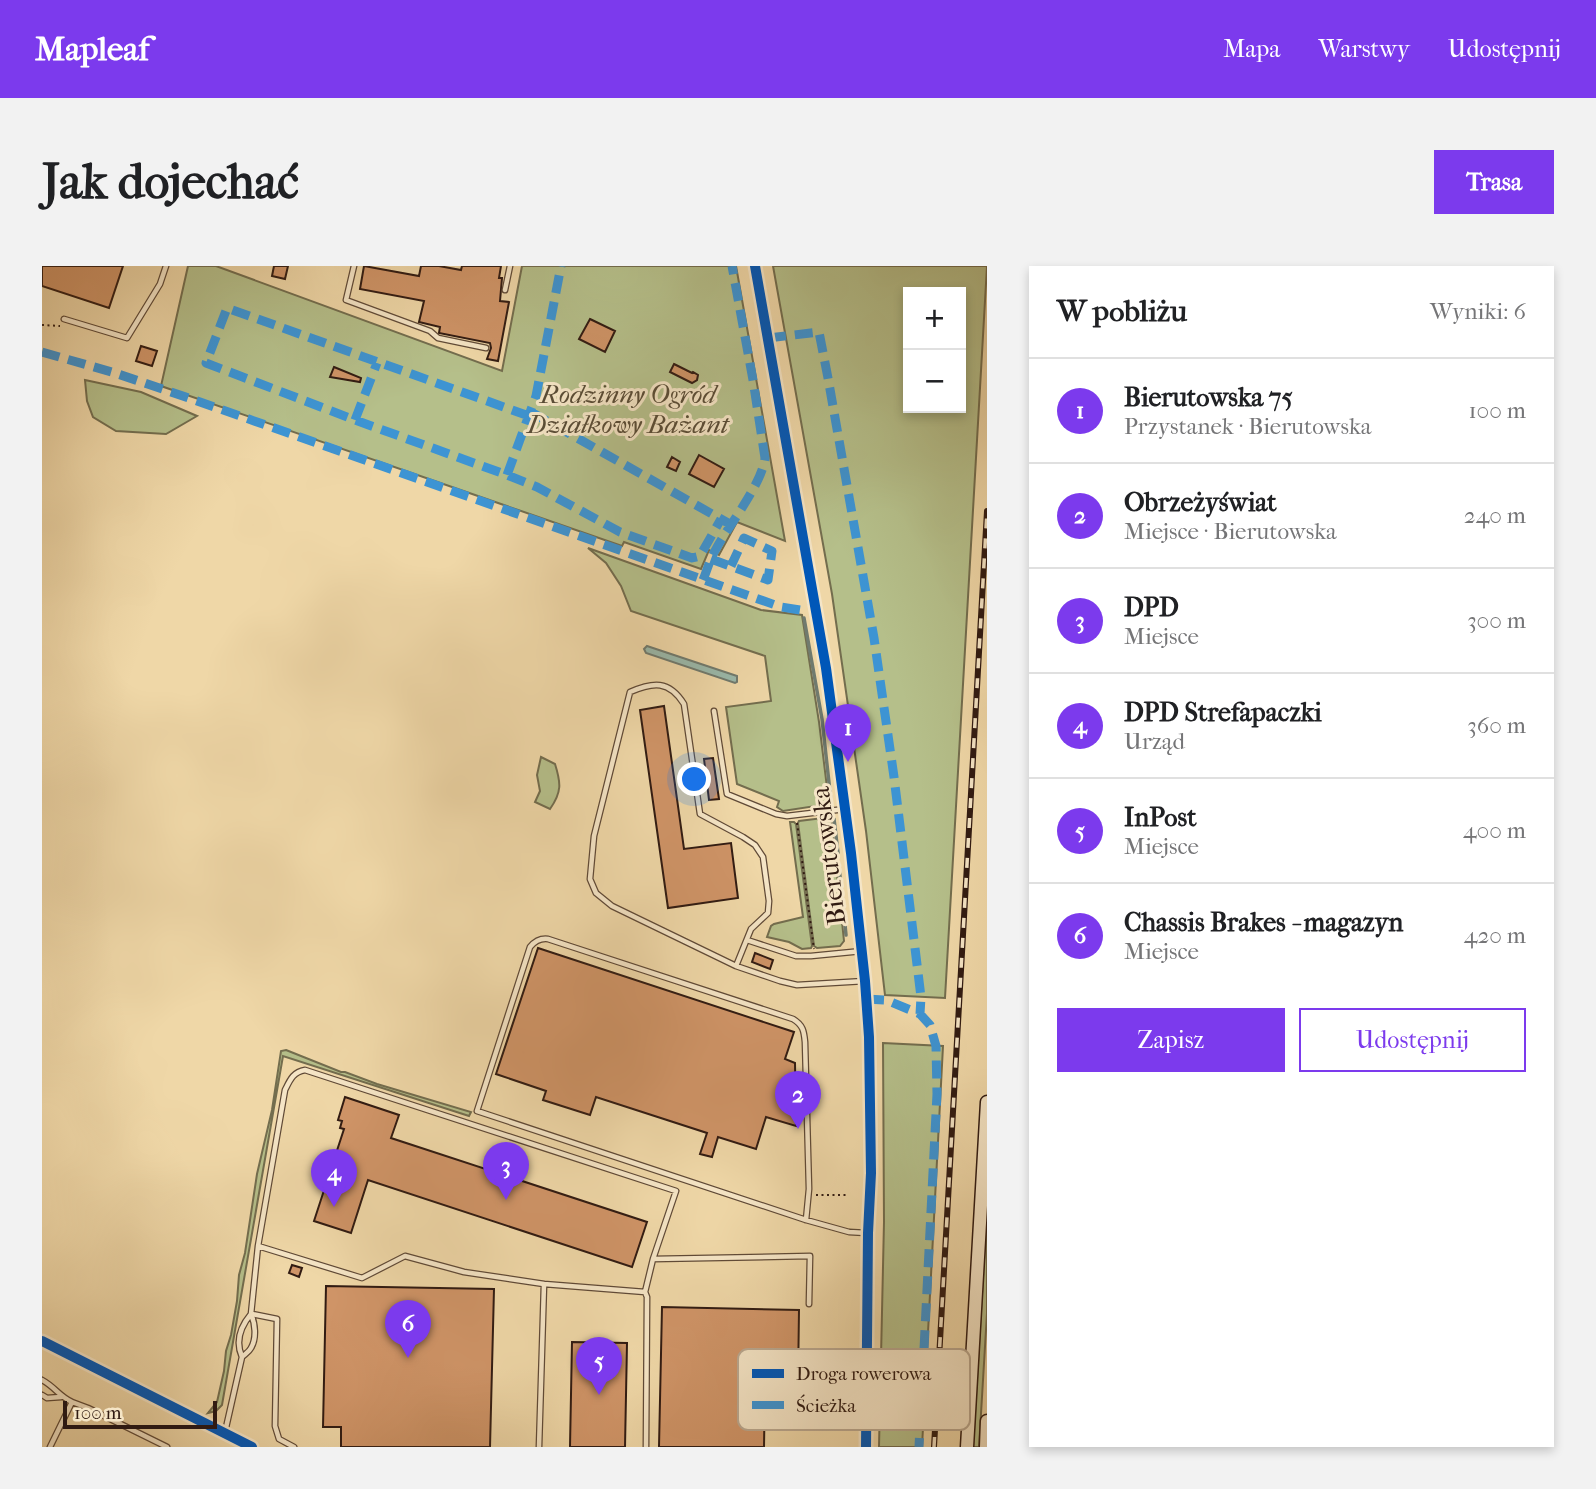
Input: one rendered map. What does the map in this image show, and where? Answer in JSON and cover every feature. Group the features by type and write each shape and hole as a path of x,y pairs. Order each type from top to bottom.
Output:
{"main road":[{"path":"970,1395 987,1102"},
{"path":"986,1447 987,1421"}],"street":[{"name":"Bierutowska","path":"755,266 826,668 862,951 869,1037 871,1112 867,1349"},
{"path":"42,1341 252,1447"}],"lane":[{"path":"64,319 127,338 160,284 166,266"},
{"path":"354,266 346,300 430,331 438,338 486,348"},
{"path":"505,290 510,266"},
{"path":"736,966 751,929 768,913 763,856 755,845 743,836 700,814 684,704 677,693 660,684 644,685 629,692 594,836 590,879 596,893 612,906 736,966 761,976 797,985 865,981"},
{"path":"714,710 727,794 787,816 845,809"},
{"path":"806,1220 809,1195 805,1042 803,1028 797,1021 548,939 537,940 530,947 477,1111 806,1220 849,1232 868,1233"},
{"path":"747,940 796,956 862,951"},
{"path":"225,1433 242,1357 251,1348 256,1324 251,1314 258,1246 285,1090 292,1076 305,1070 676,1191 645,1292 648,1297 646,1447"},
{"path":"258,1246 362,1278 405,1256 464,1272 544,1284 645,1292"},
{"path":"653,1259 810,1256 809,1304"},
{"path":"539,1447 544,1284"},
{"path":"242,1357 238,1349 242,1324 251,1314"},
{"path":"251,1314 277,1319 275,1426 279,1438 295,1447"},
{"path":"42,1380 52,1386 61,1397 167,1447"},
{"path":"42,1395 47,1398 61,1397"},
{"path":"50,1447 72,1402"}],"path":[{"path":"42,325 60,327 64,319"},
{"path":"796,815 815,956"},
{"path":"809,1195 849,1195"}],"green space":[{"name":"Rodzinny Ogród Działkowy Bażant","path":"188,266 216,266 502,371 522,266 736,266 785,541 737,522 719,555 709,550 701,569 624,542 622,546 161,386"},
{"name":"Rodzinny Ogród Działkowy Bażant","path":"773,266 987,266 945,998 885,995 866,831 832,594"},
{"path":"85,380 141,392 197,416 166,434 116,431 93,417 87,401"},
{"path":"588,548 761,610 802,615 829,804 783,811 777,807 779,801 737,784 726,707 771,701 765,656 631,611 621,586 606,563"},
{"path":"541,757 555,764 558,777 557,797 550,809 535,802 540,791 537,775"},
{"path":"831,817 844,941 840,946 817,948 814,946 798,823"},
{"path":"790,822 796,824 811,948 802,949 789,942 767,937 774,924 803,917"},
{"path":"883,1043 943,1046 927,1349 881,1349"},
{"path":"286,1050 341,1072 471,1112 469,1116 283,1056 222,1405 216,1411 208,1413 217,1402 224,1371 257,1174 272,1110 281,1051"},
{"path":"987,1209 987,1313 979,1447 973,1447"},
{"path":"879,1430 923,1430 922,1447 879,1447"}],"shaded area":[{"path":"647,646 737,676 737,682 646,653 644,649"}],"building":[{"path":"42,266 123,266 109,308 42,286"},
{"path":"274,266 288,266 285,279 272,276"},
{"path":"364,266 419,276 421,266 461,270 462,266 501,266 500,301 509,302 498,361 487,359 490,343 439,333 440,327 419,322 424,301 360,289"},
{"path":"590,319 615,331 605,352 579,339"},
{"path":"141,346 157,351 152,366 136,361"},
{"path":"674,364 698,375 697,380 692,383 670,372"},
{"path":"334,367 361,378 360,382 330,377"},
{"path":"699,455 724,469 714,487 689,474"},
{"path":"672,457 680,462 676,471 667,467"},
{"path":"664,706 684,849 731,843 738,898 668,908 640,710"},
{"path":"713,758 719,799 709,800 704,759"},
{"path":"538,948 794,1032 785,1059 795,1063 796,1126 766,1117 756,1149 718,1137 712,1157 700,1154 707,1133 596,1097 590,1115 543,1100 546,1091 496,1074"},
{"path":"755,953 773,960 770,969 752,962"},
{"path":"345,1097 399,1115 391,1138 647,1222 632,1267 368,1180 351,1233 314,1221 344,1129 340,1128 342,1121 338,1120"},
{"path":"292,1265 302,1268 299,1277 289,1273"},
{"path":"326,1286 494,1289 490,1447 341,1447 341,1427 323,1427"},
{"path":"662,1307 799,1310 798,1349 738,1349 738,1430 764,1430 764,1447 659,1447"},
{"path":"572,1342 627,1343 625,1447 570,1447"}],"waterway":[{"path":"804,618 822,719 831,801"},
{"path":"834,819 838,853"},
{"path":"839,867 846,935"}],"railway":[{"path":"940,1349 987,511"},
{"path":"934,1447 935,1430"}],"marked path":[{"path":"507,475 536,396 561,266"},
{"path":"703,580 714,553 758,480 765,458 732,266"},
{"path":"529,416 227,308 206,363 537,487 620,532 692,558 700,556 721,519"},
{"path":"768,338 819,332 874,638 921,997 920,1014"},
{"path":"42,352 189,398 781,607 800,610 815,606"},
{"path":"355,420 377,363"},
{"path":"531,412 728,523"},
{"path":"711,559 768,580 772,551 744,538 731,566"},
{"path":"866,999 886,1000 920,1014 930,1025 936,1046 937,1094 924,1349"},
{"path":"919,1447 920,1430"}],"cycle path":[{"path":"755,266 826,668 865,981 869,1037 871,1173 867,1349"},
{"path":"42,1341 252,1447"},
{"path":"866,1430 866,1447"}],"place":[{"name":"Bierutowska 75","path":"848,762"},
{"name":"Obrzeżyświat","path":"798,1129"},
{"name":"DPD","path":"506,1200"},
{"name":"DPD Strefapaczki","path":"334,1207"},
{"name":"Chassis Brakes - magazyn","path":"408,1358"},
{"name":"InPost","path":"599,1395"}]}
